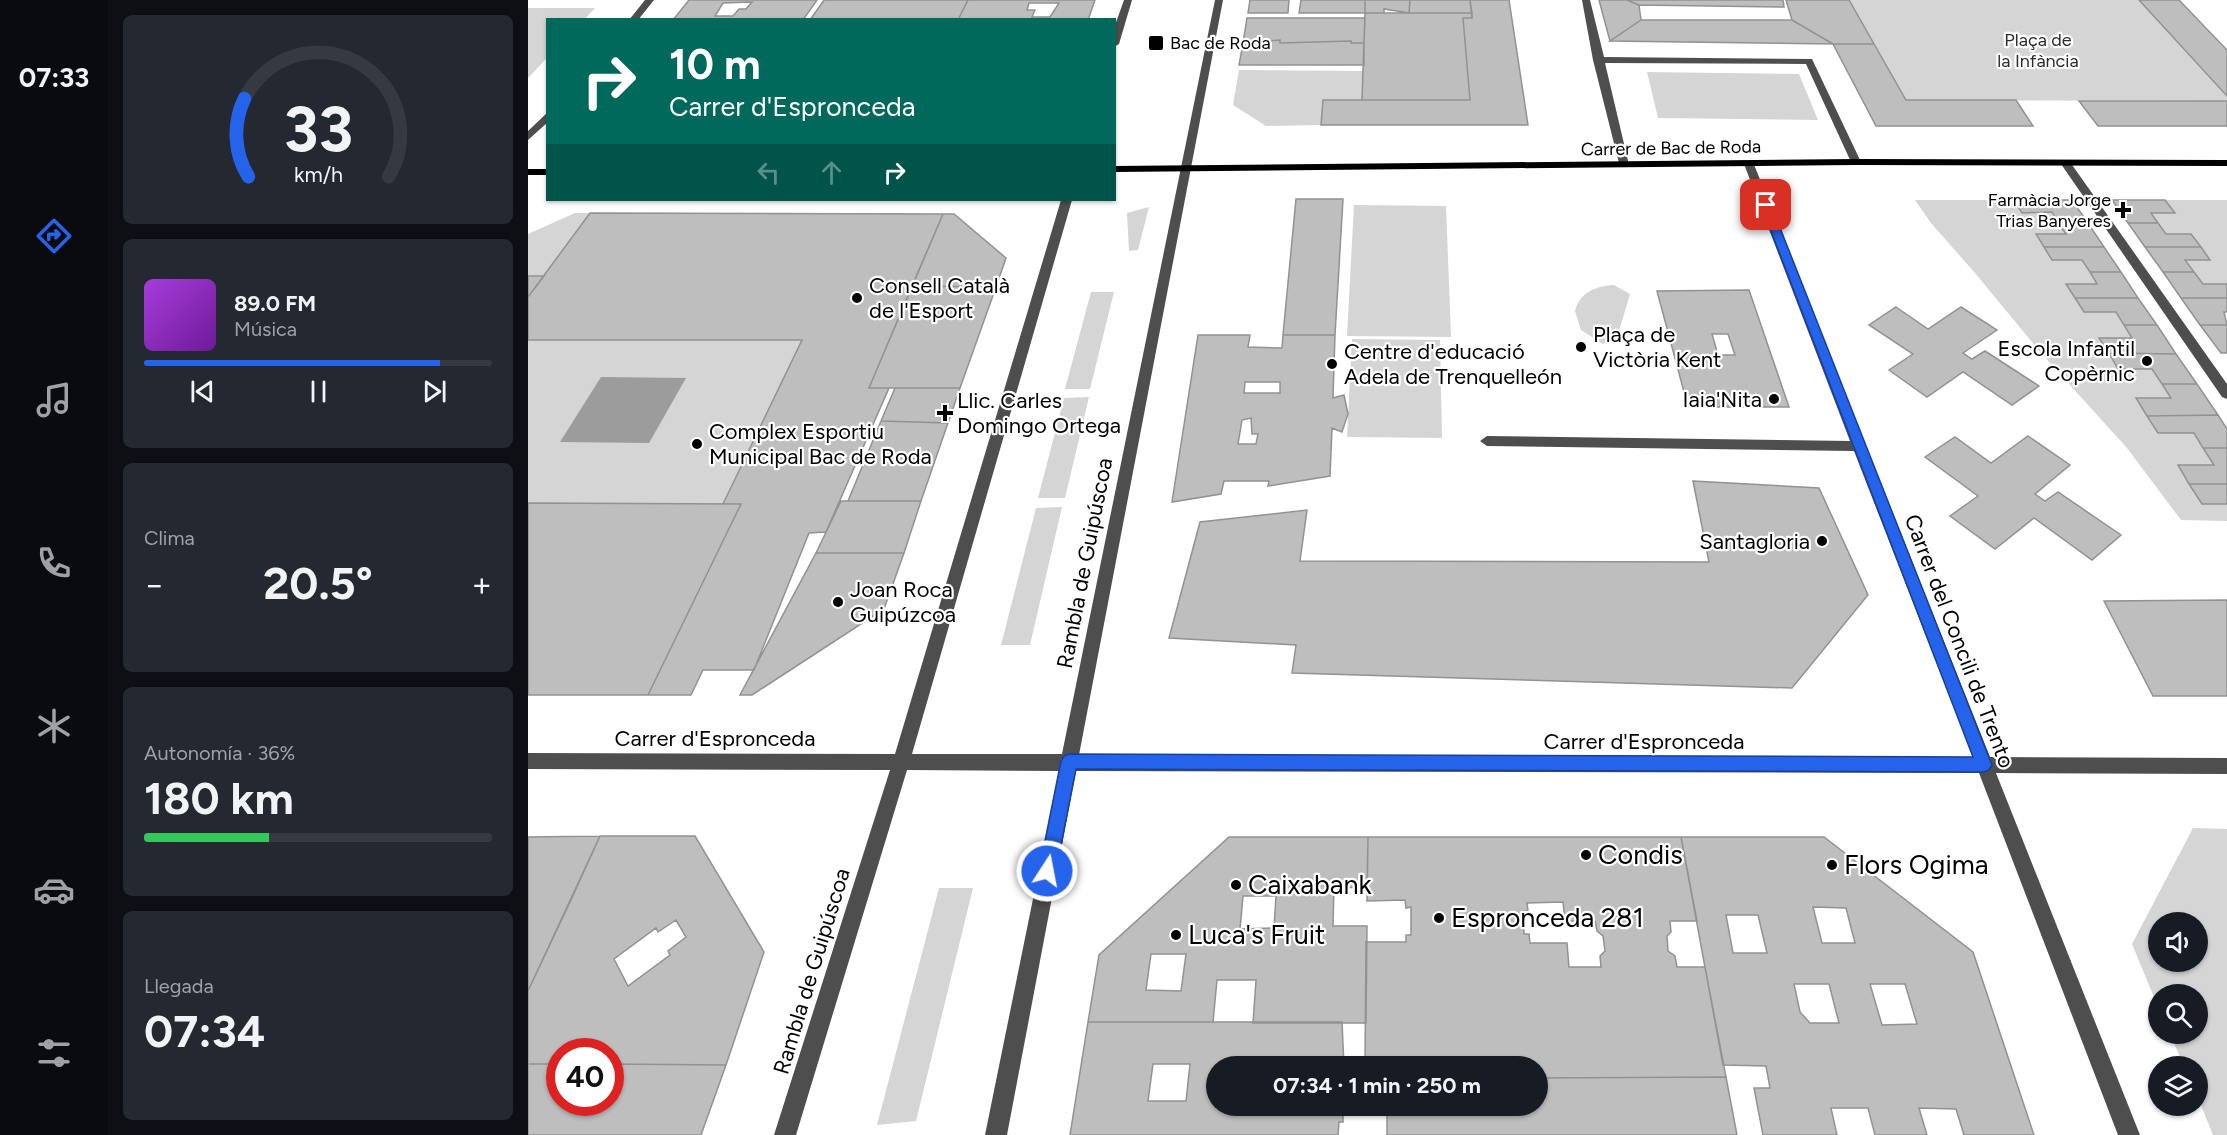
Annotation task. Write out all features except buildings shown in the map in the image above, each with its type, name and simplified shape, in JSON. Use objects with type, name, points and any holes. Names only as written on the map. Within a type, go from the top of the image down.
[{"type":"main road","name":"Carrer de Bac de Roda","points":[[1116,170],[1856,162],[2227,163]]},
{"type":"main road","points":[[528,172],[546,172]]},
{"type":"street","points":[[635,18],[650,0]]},
{"type":"street","points":[[1116,38],[1128,0]]},
{"type":"street","name":"Rambla de Guipúscoa","points":[[996,1135],[1065,761],[1219,0]]},
{"type":"street","points":[[1586,0],[1624,165]]},
{"type":"street","points":[[1598,60],[1809,61],[1856,162]]},
{"type":"street","points":[[528,137],[546,117]]},
{"type":"street","name":"Carrer del Concili de Trento","points":[[1749,164],[2129,1135]]},
{"type":"street","points":[[2066,164],[2227,394]]},
{"type":"street","name":"Rambla de Guipúscoa","points":[[785,1135],[901,761],[1067,201]]},
{"type":"street","points":[[1487,441],[1860,446]]},
{"type":"street","name":"Carrer d'Espronceda","points":[[528,761],[2227,766]]},
{"type":"green space","name":"Plaça de la Infància","points":[[1849,0],[2139,0],[2227,96],[2227,101],[1906,100]]},
{"type":"green space","points":[[528,8],[595,8],[586,18],[546,18],[546,59],[528,78]]},
{"type":"green space","points":[[1239,70],[1363,71],[1362,100],[1323,100],[1321,125],[1266,126],[1233,105]]},
{"type":"green space","points":[[1647,72],[1799,74],[1818,120],[1658,118]]},
{"type":"green space","points":[[1915,200],[2014,200],[2022,213],[2052,212],[2066,234],[2036,235],[2052,260],[2082,260],[2097,284],[2067,285],[2084,312],[2116,312],[2132,338],[2100,339],[2118,369],[2152,369],[2171,398],[2137,399],[2158,433],[2194,433],[2214,465],[2178,466],[2202,504],[2227,504],[2227,521],[2181,520],[2127,448],[2041,353],[1931,223]]},
{"type":"green space","points":[[2165,200],[2227,200],[2227,284],[2203,284],[2185,260],[2210,259],[2191,235],[2166,234],[2151,213],[2174,212]]},
{"type":"green space","points":[[1354,205],[1446,206],[1451,337],[1347,336]]},
{"type":"green space","points":[[1149,207],[1138,250],[1129,251],[1127,213]]},
{"type":"green space","name":"Complex Esportiu Municipal Bac de Roda","points":[[575,213],[943,214],[996,287],[960,388],[889,388],[826,532],[809,533],[754,670],[703,670],[691,695],[528,695],[528,234]]},
{"type":"green space","points":[[1614,285],[1630,294],[1617,338],[1603,344],[1581,330],[1575,311],[1577,304],[1590,291]]},
{"type":"green space","points":[[1091,292],[1114,292],[1090,389],[1065,389]]},
{"type":"green space","points":[[1352,339],[1440,340],[1442,438],[1347,437]]},
{"type":"green space","points":[[1089,397],[1065,498],[1038,498],[1064,398]]},
{"type":"green space","points":[[1062,507],[1030,645],[1001,645],[1036,508]]},
{"type":"green space","points":[[2193,828],[2227,829],[2227,1135],[2213,1135],[2205,1116],[2208,1116],[2208,1056],[2180,1056],[2174,1044],[2208,1044],[2208,984],[2149,984],[2132,944],[2148,914],[2148,972],[2208,972],[2208,912],[2149,912]]},
{"type":"green space","points":[[939,888],[973,888],[916,1121],[877,1125]]},
{"type":"shaded area","points":[[601,377],[686,378],[649,443],[560,442]]},
{"type":"place","name":"Bac de Roda","points":[[1156,43]]},
{"type":"place","name":"Farmàcia Jorge Trias Banyeres","points":[[2123,210]]},
{"type":"place","name":"Consell Català de l'Esport","points":[[857,298]]},
{"type":"place","name":"Plaça de Victòria Kent","points":[[1581,347]]},
{"type":"place","name":"Escola Infantil Copèrnic","points":[[2147,361]]},
{"type":"place","name":"Centre d'educació Adela de Trenquelleón","points":[[1332,364]]},
{"type":"place","name":"Iaia'Nita","points":[[1774,399]]},
{"type":"place","name":"Llic. Carles Domingo Ortega","points":[[945,413]]},
{"type":"place","name":"Complex Esportiu Municipal Bac de Roda","points":[[697,444]]},
{"type":"place","name":"Santagloria","points":[[1822,541]]},
{"type":"place","name":"Joan Roca Guipúzcoa","points":[[838,602]]},
{"type":"place","name":"Condis","points":[[1586,855]]},
{"type":"place","name":"Flors Ogima","points":[[1832,865]]},
{"type":"place","name":"Caixabank","points":[[1236,885]]},
{"type":"place","name":"Espronceda 281","points":[[1439,918]]},
{"type":"place","name":"Luca's Fruit","points":[[1176,935]]},
{"type":"route","points":[[1047,871],[1069,761],[1984,765],[1766,205]]}]
